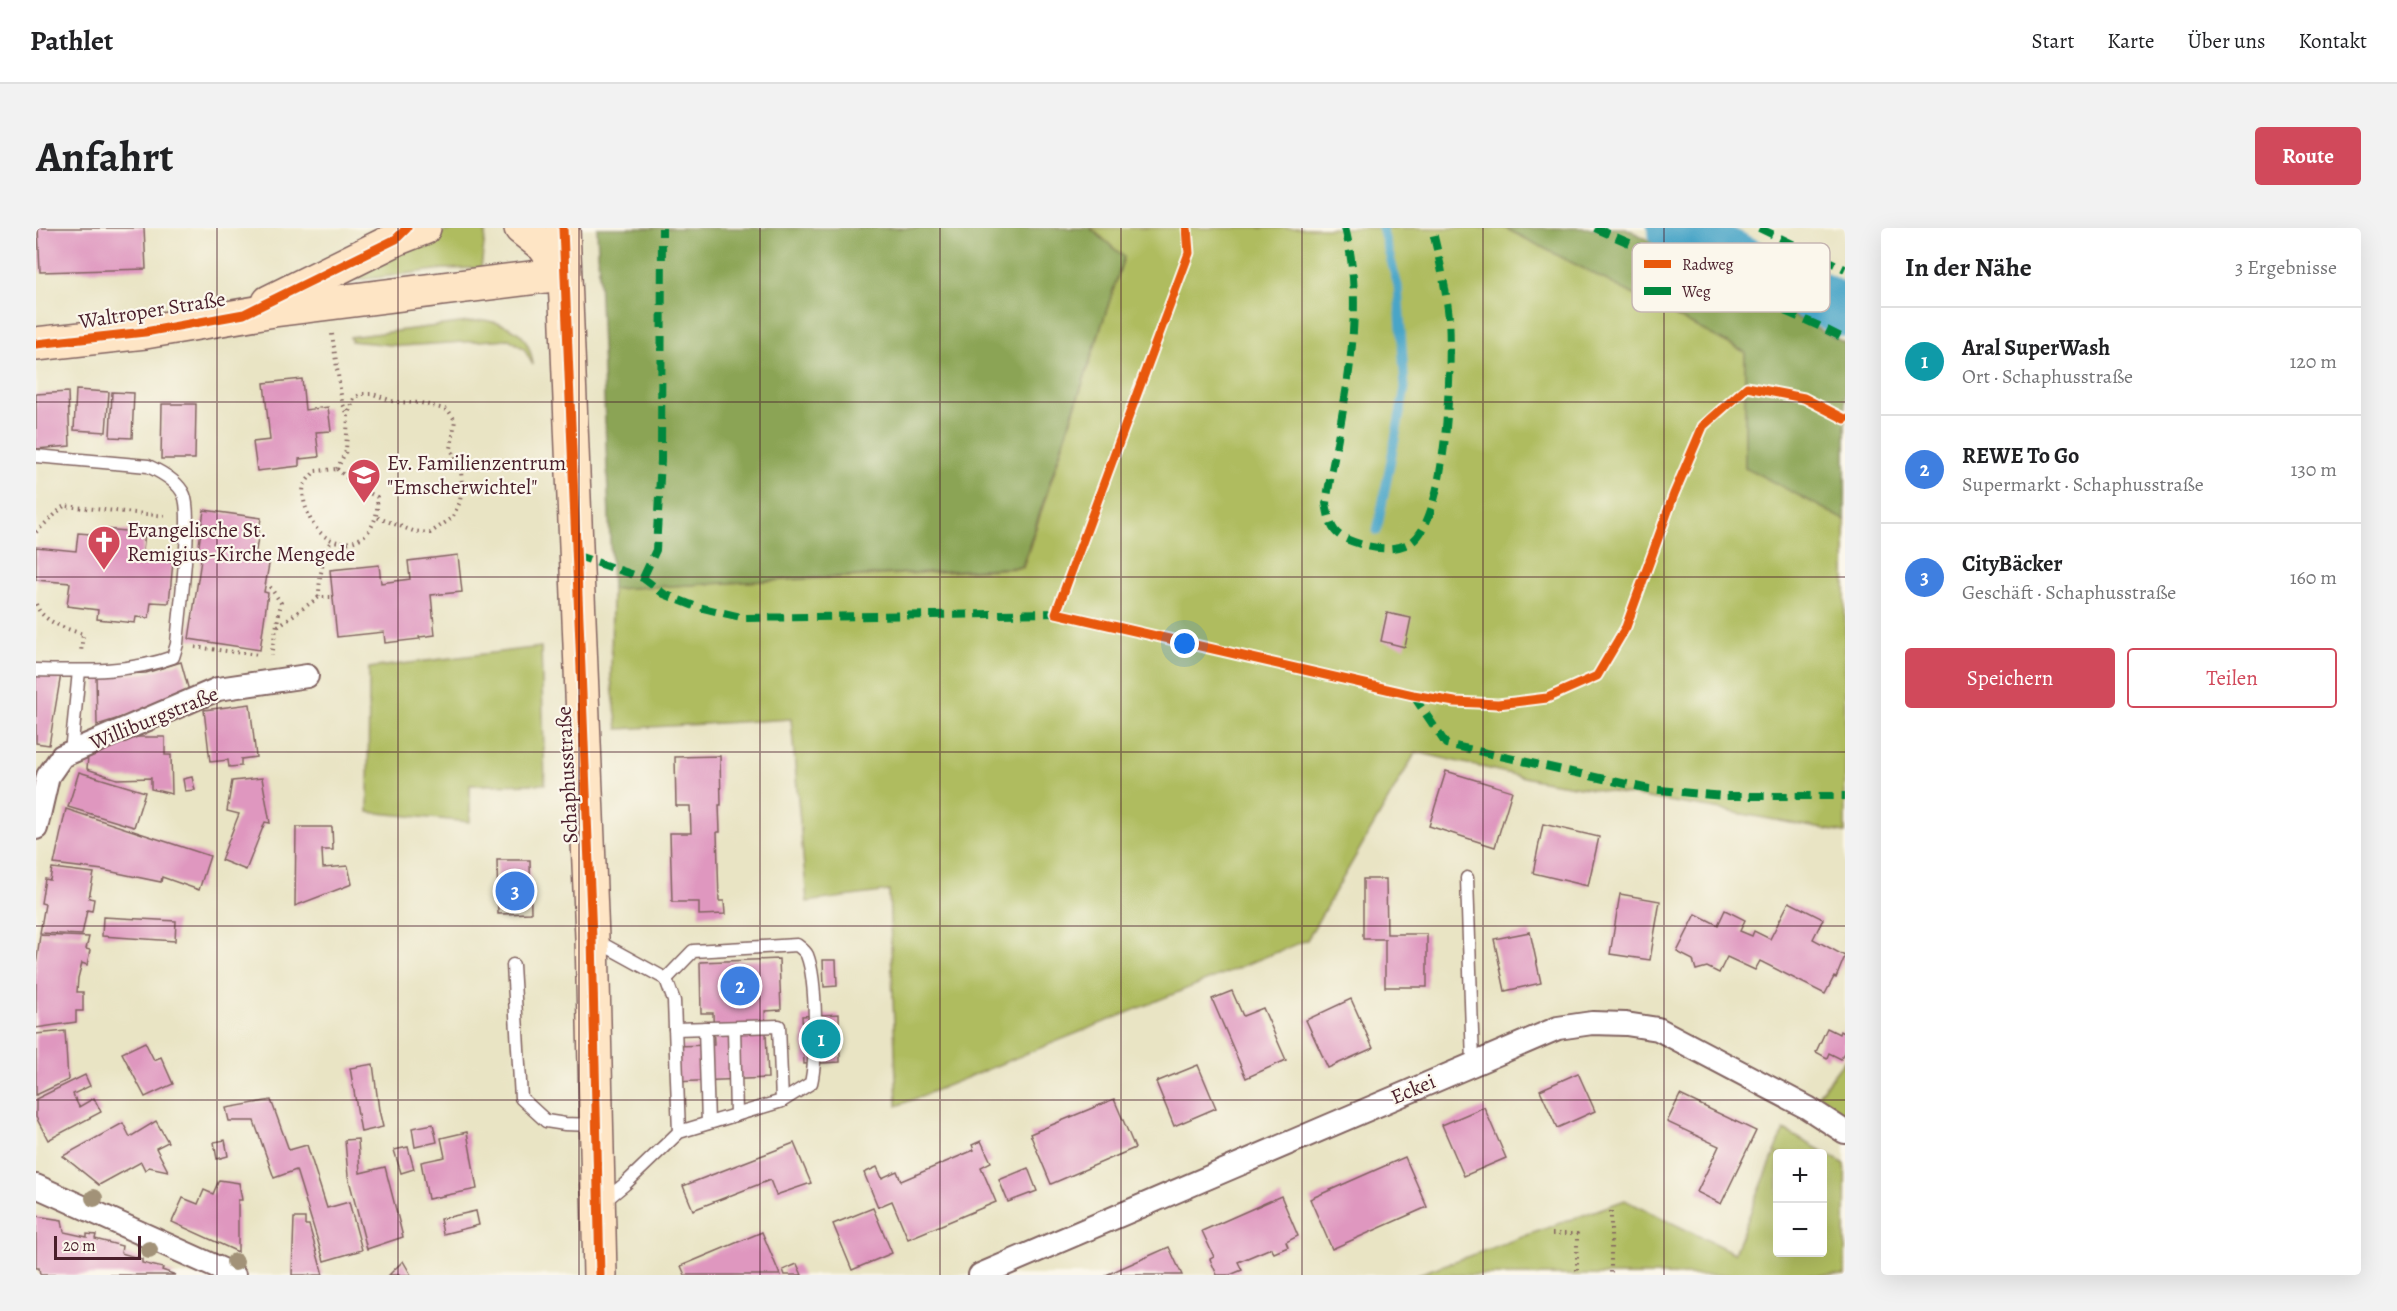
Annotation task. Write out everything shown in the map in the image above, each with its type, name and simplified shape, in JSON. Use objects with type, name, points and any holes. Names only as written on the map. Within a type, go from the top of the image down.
[{"type":"main road","points":[[521,228],[544,246],[563,274]]},
{"type":"main road","points":[[563,228],[563,274]]},
{"type":"main road","points":[[244,314],[409,232]]},
{"type":"main road","name":"Waltroper Straße","points":[[36,344],[145,332],[244,314],[563,274]]},
{"type":"main road","name":"Schaphusstraße","points":[[563,274],[592,938],[600,1275]]},
{"type":"street","name":"Williburgstraße","points":[[36,828],[42,773],[62,756],[218,689],[307,676]]},
{"type":"street","name":"Eckei","points":[[980,1275],[1558,1028],[1592,1023],[1626,1024],[1659,1029],[1808,1108],[1845,1132]]},
{"type":"street","points":[[36,1186],[234,1275]]},
{"type":"lane","points":[[36,456],[148,466],[160,472],[180,488],[185,495],[187,519],[177,644],[173,657],[148,666],[79,671],[36,670]]},
{"type":"lane","points":[[71,752],[79,671]]},
{"type":"lane","points":[[1467,878],[1473,1063]]},
{"type":"lane","points":[[592,938],[666,979],[674,1001],[679,1132]]},
{"type":"lane","points":[[599,1206],[679,1132],[782,1101],[811,1083],[815,1063],[813,982],[807,953],[797,945],[693,951],[666,979]]},
{"type":"lane","points":[[513,966],[521,1098],[546,1121],[597,1125]]},
{"type":"lane","points":[[675,1029],[779,1026],[782,1101]]},
{"type":"lane","points":[[734,1028],[736,1115]]},
{"type":"lane","points":[[705,1029],[708,1123]]},
{"type":"path","points":[[332,333],[342,402],[348,416]]},
{"type":"path","points":[[337,469],[346,451],[348,416],[354,398],[362,394],[373,394],[395,402],[421,403],[448,410],[455,420],[451,449],[461,471],[462,483],[460,502],[452,518],[430,533],[413,531],[376,517]]},
{"type":"path","points":[[337,469],[358,487],[377,497],[376,517],[374,524],[365,535],[353,541],[331,540],[315,529],[308,517],[304,503],[304,485],[315,471],[337,469]]},
{"type":"path","points":[[36,532],[64,506],[187,519]]},
{"type":"path","points":[[319,597],[319,579],[331,540]]},
{"type":"path","points":[[177,644],[271,657],[281,603],[270,587]]},
{"type":"path","points":[[277,626],[319,597],[331,597]]},
{"type":"path","points":[[36,604],[38,610],[58,626],[83,634],[79,671]]},
{"type":"path","points":[[1611,1211],[1611,1275]]},
{"type":"path","points":[[1552,1234],[1577,1234],[1577,1275]]},
{"type":"green space","points":[[460,228],[486,229],[481,268],[443,269],[355,279],[354,276],[430,235]]},
{"type":"green space","points":[[597,228],[1090,228],[1124,257],[1022,567],[612,589]]},
{"type":"green space","points":[[1091,228],[1505,228],[1632,294],[1632,312],[1668,312],[1745,352],[1745,467],[1845,520],[1845,833],[1537,780],[1416,752],[1307,940],[897,1106],[889,891],[807,902],[791,719],[618,729],[611,678],[612,589],[1023,568],[1124,257]]},
{"type":"green space","points":[[1505,228],[1626,228],[1655,243],[1632,243],[1632,294]]},
{"type":"green space","points":[[1668,312],[1786,312],[1845,343],[1845,520],[1745,467],[1745,352]]},
{"type":"green space","points":[[484,320],[518,332],[528,345],[533,365],[524,349],[509,339],[402,346],[351,341],[350,337]]},
{"type":"green space","points":[[541,647],[545,784],[470,785],[470,822],[368,812],[369,668]]},
{"type":"green space","points":[[1845,1060],[1845,1128],[1808,1108]]},
{"type":"green space","points":[[1784,1130],[1818,1149],[1776,1149]]},
{"type":"green space","points":[[1827,1154],[1845,1164],[1845,1275],[1416,1275],[1625,1200],[1734,1253],[1773,1157],[1773,1257],[1827,1257]]},
{"type":"building","points":[[38,228],[144,228],[146,269],[40,272]]},
{"type":"building","points":[[302,379],[305,410],[328,407],[331,431],[316,432],[319,457],[299,459],[299,466],[257,471],[253,442],[270,440],[264,383]]},
{"type":"building","points":[[76,390],[109,392],[106,432],[74,430]]},
{"type":"building","points":[[68,392],[70,446],[36,449],[36,394]]},
{"type":"building","points":[[112,392],[134,393],[132,438],[110,437]]},
{"type":"building","points":[[162,404],[196,404],[195,459],[161,459]]},
{"type":"building","points":[[204,510],[261,518],[255,557],[270,559],[264,592],[268,593],[260,650],[189,639],[202,553],[198,552]]},
{"type":"building","name":"Evangelische St. Remigius-Kirche Mengede","points":[[105,529],[145,533],[142,559],[173,562],[169,603],[151,602],[149,618],[136,617],[135,623],[97,619],[98,610],[67,606],[70,583],[36,580],[36,547],[76,551],[78,533],[104,535]]},
{"type":"building","points":[[458,555],[462,592],[431,595],[435,635],[385,643],[384,632],[337,637],[330,570],[379,565],[381,583],[410,579],[408,561]]},
{"type":"building","points":[[1387,613],[1411,618],[1405,647],[1381,641]]},
{"type":"building","points":[[181,662],[189,691],[145,710],[97,725],[96,675],[146,673]]},
{"type":"building","points":[[36,674],[61,674],[49,745],[36,743]]},
{"type":"building","points":[[250,704],[256,757],[241,759],[241,766],[229,767],[228,760],[210,762],[204,710]]},
{"type":"building","points":[[125,737],[165,737],[165,755],[171,755],[172,794],[151,789],[151,778],[117,779],[87,769],[88,756]]},
{"type":"building","points":[[720,756],[720,832],[717,832],[719,901],[724,901],[725,914],[699,915],[699,902],[672,902],[670,833],[691,833],[690,806],[676,806],[675,757]]},
{"type":"building","points":[[1446,771],[1512,791],[1495,847],[1429,826]]},
{"type":"building","points":[[79,772],[145,792],[134,827],[68,807]]},
{"type":"building","points":[[192,777],[195,790],[185,791],[183,779]]},
{"type":"building","points":[[262,778],[270,823],[265,822],[246,870],[221,860],[239,814],[227,811],[232,781]]},
{"type":"building","points":[[66,809],[210,856],[199,890],[162,877],[161,882],[103,870],[54,864]]},
{"type":"building","points":[[1543,824],[1599,837],[1588,886],[1533,873]]},
{"type":"building","points":[[296,827],[332,827],[333,850],[322,850],[323,868],[348,866],[352,884],[295,906]]},
{"type":"building","points":[[497,860],[530,860],[531,913],[498,914]]},
{"type":"building","points":[[52,868],[94,873],[89,898],[94,899],[92,911],[87,910],[82,935],[40,933],[45,904],[41,903],[45,879],[50,880]]},
{"type":"building","points":[[1363,879],[1386,879],[1387,934],[1427,934],[1427,987],[1385,987],[1385,939],[1363,939]]},
{"type":"building","points":[[1620,894],[1660,901],[1650,960],[1610,954]]},
{"type":"building","points":[[1789,902],[1823,919],[1813,939],[1845,956],[1836,978],[1834,977],[1825,994],[1760,961],[1755,970],[1727,957],[1719,973],[1707,967],[1696,970],[1693,960],[1677,952],[1696,914],[1718,925],[1725,910],[1745,920],[1740,931],[1752,936],[1754,931],[1770,939]]},
{"type":"building","points":[[103,917],[176,921],[175,941],[102,936]]},
{"type":"building","points":[[1530,932],[1541,983],[1505,991],[1494,939]]},
{"type":"building","points":[[40,935],[89,937],[86,949],[90,950],[87,965],[82,963],[78,978],[77,992],[83,992],[83,1011],[76,1011],[76,1022],[36,1028],[36,966]]},
{"type":"building","points":[[779,959],[781,1010],[765,1011],[768,1078],[673,1082],[672,1046],[714,1045],[713,1013],[701,1013],[700,962]]},
{"type":"building","points":[[823,960],[836,960],[837,986],[824,987]]},
{"type":"building","points":[[1232,991],[1243,1016],[1263,1008],[1286,1060],[1246,1078],[1212,999]]},
{"type":"building","points":[[1351,999],[1373,1048],[1328,1068],[1306,1020]]},
{"type":"building","points":[[839,1014],[840,1062],[804,1064],[802,1016]]},
{"type":"building","points":[[1827,1028],[1839,1034],[1840,1031],[1845,1034],[1845,1050],[1841,1059],[1829,1053],[1827,1058],[1816,1052]]},
{"type":"building","points":[[65,1031],[68,1080],[36,1095],[36,1034]]},
{"type":"building","points":[[145,1042],[154,1060],[161,1057],[173,1084],[145,1097],[122,1053]]},
{"type":"building","points":[[373,1064],[383,1127],[361,1132],[350,1068]]},
{"type":"building","points":[[1198,1065],[1216,1108],[1174,1126],[1156,1082]]},
{"type":"building","points":[[1578,1073],[1595,1111],[1557,1128],[1540,1090]]},
{"type":"building","points":[[85,1075],[90,1086],[73,1094],[79,1107],[94,1098],[101,1112],[48,1140],[36,1117],[36,1099]]},
{"type":"building","points":[[1680,1095],[1756,1131],[1721,1204],[1697,1192],[1719,1146],[1667,1122]]},
{"type":"building","points":[[1114,1099],[1135,1148],[1051,1184],[1030,1134]]},
{"type":"building","points":[[271,1100],[289,1150],[307,1145],[327,1208],[349,1202],[362,1250],[324,1261],[296,1170],[274,1178],[254,1121],[229,1121],[226,1108]]},
{"type":"building","points":[[1484,1107],[1506,1158],[1464,1176],[1442,1125]]},
{"type":"building","points":[[156,1121],[168,1142],[156,1148],[168,1171],[149,1167],[145,1170],[141,1162],[99,1185],[63,1156],[123,1123],[130,1137]]},
{"type":"building","points":[[433,1124],[437,1142],[415,1147],[412,1128]]},
{"type":"building","points":[[467,1132],[477,1189],[428,1199],[421,1162],[445,1157],[441,1138]]},
{"type":"building","points":[[358,1139],[360,1173],[385,1167],[403,1237],[367,1249],[348,1176],[345,1140]]},
{"type":"building","points":[[225,1140],[228,1156],[217,1159],[214,1142]]},
{"type":"building","points":[[981,1141],[991,1162],[981,1167],[996,1202],[908,1239],[892,1201],[878,1207],[864,1173],[877,1167],[882,1178],[897,1171],[901,1181],[974,1150],[972,1145]]},
{"type":"building","points":[[794,1143],[811,1183],[776,1195],[770,1180],[693,1210],[683,1186]]},
{"type":"building","points":[[408,1147],[414,1169],[401,1173],[394,1150]]},
{"type":"building","points":[[1405,1157],[1427,1207],[1332,1249],[1310,1199]]},
{"type":"building","points":[[1028,1168],[1037,1191],[1008,1202],[999,1180]]},
{"type":"building","points":[[219,1180],[239,1183],[242,1200],[238,1200],[238,1252],[172,1222],[183,1198],[198,1204],[204,1190],[213,1194]]},
{"type":"building","points":[[1281,1196],[1298,1236],[1286,1242],[1288,1247],[1274,1253],[1271,1248],[1238,1262],[1242,1270],[1230,1275],[1217,1275],[1210,1259],[1214,1257],[1202,1231]]},
{"type":"building","points":[[873,1208],[892,1253],[852,1270],[833,1224]]},
{"type":"building","points":[[476,1211],[479,1225],[443,1234],[440,1219]]},
{"type":"building","points":[[36,1216],[62,1220],[64,1232],[87,1237],[87,1234],[96,1235],[95,1239],[122,1246],[121,1253],[142,1259],[142,1263],[163,1268],[162,1270],[176,1275],[40,1275],[39,1268],[36,1268]]},
{"type":"building","points":[[294,1218],[305,1218],[305,1225],[309,1225],[323,1275],[292,1275]]},
{"type":"building","points":[[762,1232],[780,1275],[685,1275],[681,1266]]},
{"type":"building","points":[[1169,1247],[1182,1275],[1106,1275]]},
{"type":"building","points":[[403,1261],[411,1275],[389,1275]]},
{"type":"building","points":[[797,1264],[802,1275],[785,1275],[783,1270]]},
{"type":"waterway","points":[[1377,531],[1405,388],[1398,286],[1382,228]]},
{"type":"waterway","points":[[1673,228],[1704,243]]},
{"type":"waterway","points":[[1830,304],[1845,311]]},
{"type":"marked path","points":[[643,578],[656,550],[661,460],[662,228]]},
{"type":"marked path","points":[[1345,228],[1354,296],[1353,331],[1345,400],[1326,503],[1332,526],[1339,535],[1360,544],[1385,548],[1404,546],[1423,529],[1433,505],[1440,474],[1448,402],[1450,339],[1446,295],[1432,228]]},
{"type":"marked path","points":[[1595,228],[1632,244]]},
{"type":"marked path","points":[[1759,228],[1790,243]]},
{"type":"marked path","points":[[1830,262],[1845,269]]},
{"type":"marked path","points":[[1787,312],[1845,339]]},
{"type":"marked path","points":[[575,555],[643,578],[664,594],[694,606],[745,618],[1060,613]]},
{"type":"marked path","points":[[1413,695],[1446,744],[1649,789],[1723,796],[1845,796]]},
{"type":"cycle path","points":[[36,344],[145,332],[244,314],[396,239],[407,228]]},
{"type":"cycle path","points":[[563,228],[592,938],[600,1275]]},
{"type":"cycle path","points":[[1187,228],[1189,253],[1056,613],[1413,695],[1455,702],[1498,704],[1547,698],[1597,676],[1626,627],[1674,494],[1703,426],[1747,387],[1804,398],[1845,419]]},
{"type":"place","name":"Ev. Familienzentrum \"Emscherwichtel\"","points":[[364,504]]},
{"type":"place","name":"Evangelische St. Remigius-Kirche Mengede","points":[[104,571]]},
{"type":"place","name":"CityBäcker","points":[[515,891]]},
{"type":"place","name":"REWE To Go","points":[[740,986]]},
{"type":"place","name":"Aral SuperWash","points":[[821,1039]]}]
